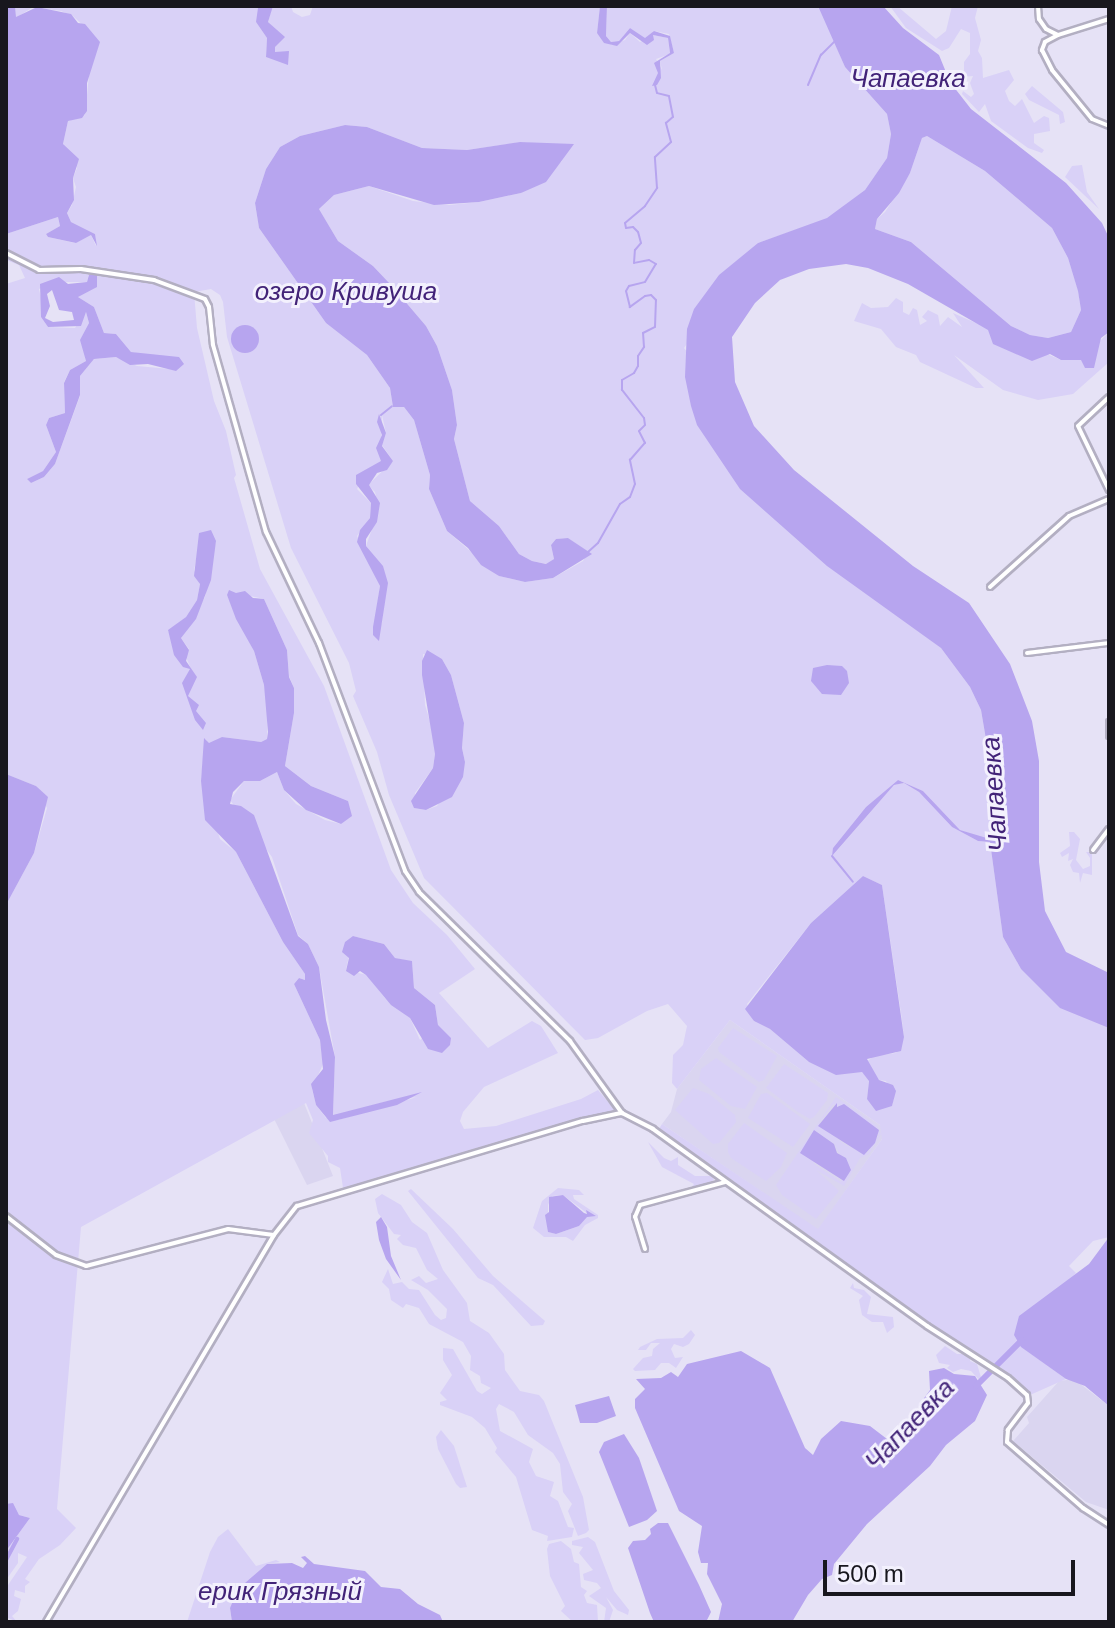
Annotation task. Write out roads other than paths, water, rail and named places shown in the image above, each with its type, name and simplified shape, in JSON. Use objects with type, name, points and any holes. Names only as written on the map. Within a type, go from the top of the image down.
[{"type":"street","points":[[1038,6],[1039,19],[1046,29],[1058,35]]},
{"type":"street","points":[[1109,19],[1058,35],[1045,42],[1042,50],[1052,70],[1092,119],[1109,126]]},
{"type":"street","points":[[6,253],[39,270],[81,269],[154,280],[205,299],[209,307],[213,345],[266,532],[319,643],[405,871],[419,892],[570,1041],[622,1113]]},
{"type":"street","points":[[1109,397],[1080,422],[1079,429],[1094,454],[1109,490]]},
{"type":"street","points":[[990,587],[1069,516],[1109,499]]},
{"type":"street","points":[[1027,653],[1109,643]]},
{"type":"street","points":[[1108,722],[1109,736]]},
{"type":"street","points":[[1093,850],[1109,829]]},
{"type":"street","points":[[46,1622],[289,1212],[313,1199],[583,1121],[622,1113],[638,1119],[927,1326],[1008,1378],[1027,1395],[1028,1403],[1008,1430],[1007,1442],[1083,1508],[1109,1525]]},
{"type":"street","points":[[645,1249],[635,1217],[640,1205],[725,1182]]},
{"type":"street","points":[[6,1216],[56,1255],[86,1266],[228,1229],[244,1229],[262,1236],[274,1235]]},
{"type":"water","points":[[6,6],[15,6],[16,17],[37,7],[71,14],[78,23],[85,24],[100,42],[87,83],[87,111],[82,118],[68,121],[63,144],[79,159],[73,178],[74,200],[67,213],[71,222],[95,234],[97,246],[91,235],[76,243],[48,237],[46,234],[60,226],[58,217],[6,234]]},
{"type":"water","points":[[273,6],[268,22],[285,37],[275,47],[275,52],[289,51],[288,65],[266,57],[267,38],[256,22],[258,8]]},
{"type":"water","points":[[600,6],[607,6],[606,36],[611,42],[619,41],[630,28],[645,38],[654,31],[670,36],[674,53],[660,61],[661,78],[657,85],[652,86],[658,73],[654,63],[670,53],[668,38],[653,35],[654,40],[647,45],[630,33],[617,46],[604,43],[597,33]]},
{"type":"water","name":"Чапаевка","points":[[818,6],[883,6],[903,28],[939,55],[950,82],[971,109],[1066,183],[1102,223],[1109,238],[1109,332],[1101,338],[1094,368],[1085,368],[1081,360],[1061,360],[1050,354],[1032,361],[993,344],[988,330],[908,284],[868,268],[846,264],[809,269],[780,280],[755,303],[732,337],[735,382],[754,426],[794,470],[913,566],[969,603],[1010,664],[1032,721],[1039,761],[1039,862],[1045,911],[1066,952],[1109,973],[1109,1028],[1060,1008],[1021,969],[1003,937],[990,842],[978,841],[952,827],[919,792],[904,783],[894,785],[832,856],[833,848],[866,807],[898,780],[923,791],[960,830],[990,839],[989,757],[981,710],[970,687],[941,648],[827,566],[740,489],[697,425],[691,406],[685,377],[687,329],[694,309],[719,275],[758,243],[827,218],[865,190],[887,158],[891,134],[887,114],[845,67]],"holes":[[[927,136],[985,171],[1052,228],[1068,258],[1078,291],[1081,310],[1071,332],[1048,338],[1030,335],[1011,326],[911,242],[875,229],[877,219],[899,193],[910,173],[922,138]]]},
{"type":"water","name":"озеро Кривуша","points":[[345,125],[367,127],[422,148],[467,150],[520,142],[574,144],[546,182],[521,193],[479,202],[434,205],[369,186],[334,195],[319,209],[338,241],[373,266],[392,286],[426,326],[437,346],[452,390],[457,425],[454,439],[470,501],[499,526],[519,554],[532,561],[546,564],[554,559],[551,545],[556,539],[568,538],[592,554],[553,578],[525,582],[499,576],[481,565],[468,548],[447,531],[429,489],[430,475],[414,420],[404,407],[393,407],[390,388],[367,355],[326,323],[259,228],[255,203],[266,169],[280,147],[300,136]]},
{"type":"water","points":[[97,274],[97,287],[78,297],[94,307],[104,333],[116,334],[131,352],[179,357],[184,364],[176,371],[148,364],[130,365],[116,357],[94,359],[80,376],[80,395],[55,464],[44,477],[31,483],[27,479],[43,471],[56,452],[46,425],[49,418],[65,413],[64,383],[70,370],[86,361],[80,340],[89,323],[86,312],[81,326],[48,327],[41,317],[40,284],[59,277],[68,284],[87,282],[89,275]],"holes":[[[52,290],[59,310],[72,312],[74,320],[53,322],[45,318],[50,306],[47,294]]]},
{"type":"water","points":[[245,325],[255,329],[259,339],[255,349],[245,353],[235,349],[231,339],[235,329]]},
{"type":"water","points":[[379,414],[386,433],[382,446],[393,461],[387,470],[377,473],[369,485],[380,503],[377,522],[366,539],[366,546],[383,566],[388,583],[379,641],[373,635],[373,627],[380,586],[357,542],[360,530],[370,518],[371,503],[356,484],[356,475],[381,461],[376,448],[382,435],[377,422]]},
{"type":"water","points":[[211,530],[216,541],[211,580],[196,619],[181,638],[189,650],[186,661],[197,677],[188,696],[199,705],[196,711],[206,723],[203,730],[195,720],[182,683],[190,669],[183,667],[174,655],[168,630],[186,617],[197,600],[200,584],[194,576],[199,533]]},
{"type":"water","points":[[229,590],[236,593],[245,591],[253,598],[264,599],[287,650],[289,677],[294,688],[294,713],[285,766],[311,786],[348,801],[352,816],[341,824],[306,810],[284,790],[277,772],[260,781],[244,781],[233,792],[230,804],[241,806],[254,815],[298,936],[308,944],[319,967],[335,1057],[333,1115],[422,1092],[397,1105],[330,1122],[316,1105],[311,1084],[323,1069],[320,1040],[294,984],[299,978],[305,980],[305,974],[283,942],[236,852],[205,820],[201,781],[204,738],[209,743],[222,737],[261,742],[267,739],[268,732],[264,685],[254,651],[227,595]]},
{"type":"water","points":[[427,650],[442,659],[451,675],[464,723],[462,748],[465,762],[463,777],[452,797],[426,810],[414,808],[411,801],[433,768],[435,754],[422,675],[422,661]]},
{"type":"water","points":[[842,666],[847,671],[849,683],[841,695],[822,694],[811,681],[813,668]]},
{"type":"water","points":[[6,774],[36,786],[48,797],[34,853],[6,905]]},
{"type":"water","points":[[863,876],[882,885],[904,1037],[901,1051],[867,1059],[879,1080],[893,1085],[896,1091],[892,1106],[876,1111],[867,1099],[869,1081],[862,1072],[836,1075],[809,1062],[770,1029],[754,1021],[745,1009],[811,923]]},
{"type":"water","points":[[353,936],[384,944],[395,958],[412,961],[414,988],[435,1005],[438,1025],[451,1038],[450,1045],[442,1053],[428,1049],[410,1018],[391,1005],[366,975],[360,971],[354,976],[346,971],[349,958],[342,952],[345,942]]},
{"type":"water","points":[[837,1103],[837,1107],[844,1104],[879,1130],[875,1143],[864,1155],[818,1126]]},
{"type":"water","points":[[814,1130],[834,1144],[837,1153],[846,1158],[851,1170],[844,1181],[800,1153]]},
{"type":"water","points":[[563,1195],[584,1213],[587,1214],[586,1210],[596,1216],[587,1217],[579,1226],[556,1234],[548,1232],[545,1215],[549,1212],[549,1197]]},
{"type":"water","points":[[381,1217],[387,1227],[391,1256],[401,1280],[386,1259],[379,1240],[376,1222]]},
{"type":"water","points":[[1109,1237],[1109,1406],[1085,1386],[1066,1379],[1021,1347],[1014,1335],[1019,1316],[1089,1264]]},
{"type":"water","name":"Чапаевка","points":[[741,1351],[770,1368],[805,1448],[813,1455],[821,1439],[841,1421],[870,1426],[887,1439],[907,1437],[916,1423],[927,1419],[919,1405],[930,1390],[929,1371],[944,1368],[954,1374],[975,1376],[987,1395],[975,1421],[946,1445],[930,1466],[867,1524],[834,1564],[832,1575],[822,1579],[808,1595],[792,1622],[718,1622],[722,1604],[707,1574],[708,1563],[701,1563],[698,1552],[702,1526],[679,1511],[635,1408],[635,1399],[645,1389],[636,1379],[661,1378],[671,1372],[678,1377],[687,1364]]},
{"type":"water","points":[[609,1396],[616,1416],[597,1423],[580,1423],[575,1405]]},
{"type":"water","points":[[624,1434],[639,1458],[657,1511],[647,1520],[629,1527],[599,1452],[604,1442]]},
{"type":"water","points":[[13,1503],[19,1515],[30,1518],[6,1551],[6,1504]]},
{"type":"water","points":[[658,1523],[668,1523],[699,1585],[711,1612],[706,1622],[654,1622],[628,1548],[633,1541],[645,1540],[651,1534],[650,1529]]},
{"type":"water","name":"ерик Грязный","points":[[305,1556],[314,1564],[365,1571],[381,1587],[400,1589],[418,1604],[440,1615],[443,1622],[232,1622],[230,1608],[238,1589],[267,1564],[292,1563],[303,1568],[307,1563],[301,1557]]},
{"type":"waterway","points":[[808,85],[821,55],[835,41]]},
{"type":"waterway","points":[[588,552],[598,543],[620,504],[630,497],[635,484],[630,460],[645,443],[639,431],[645,425],[644,418],[622,390],[622,380],[634,373],[638,366],[638,356],[644,347],[643,333],[655,327],[656,300],[651,295],[645,296],[630,307],[626,291],[629,286],[645,282],[656,264],[649,260],[634,263],[635,250],[641,243],[638,232],[633,227],[626,228],[625,223],[645,206],[657,188],[655,157],[671,142],[666,123],[673,117],[669,96],[657,93],[655,85]]},
{"type":"waterway","points":[[381,415],[392,406]]},
{"type":"waterway","points":[[832,856],[853,882]]},
{"type":"waterway","name":"Чапаевка","points":[[976,1386],[1022,1340]]},
{"type":"waterway","points":[[6,1560],[17,1539]]}]
